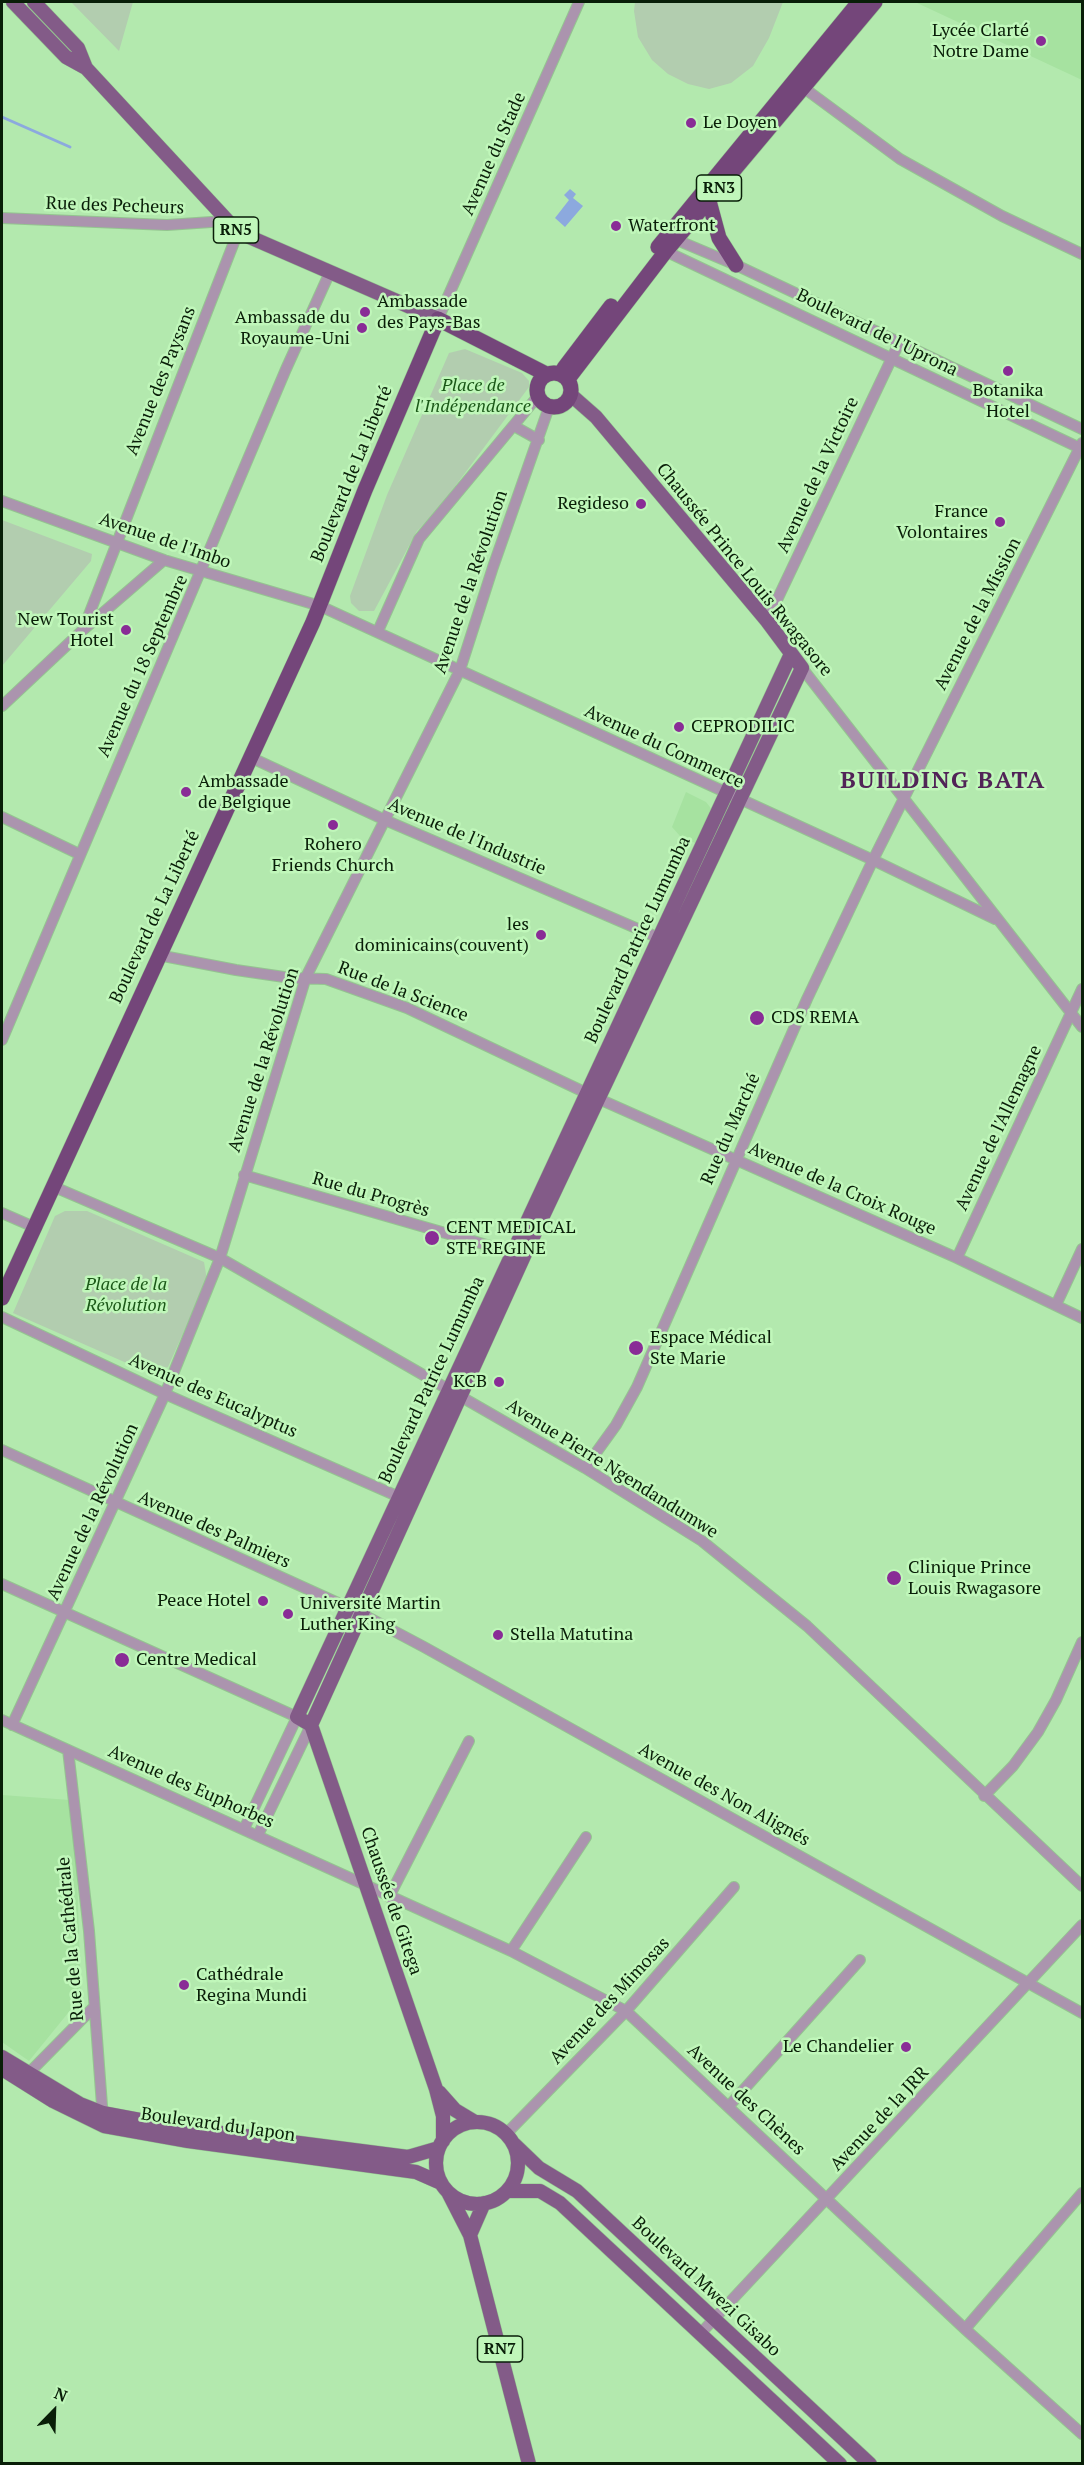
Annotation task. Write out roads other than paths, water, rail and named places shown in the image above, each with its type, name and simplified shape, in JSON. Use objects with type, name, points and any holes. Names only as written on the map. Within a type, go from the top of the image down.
[{"type":"highway","name":"RN3","points":[[544,401],[537,386],[558,375],[667,243],[859,2]]},
{"type":"highway","name":"RN3","points":[[667,243],[709,201],[875,2]]},
{"type":"highway","points":[[709,201],[719,238],[736,265]]},
{"type":"highway","name":"RN5","points":[[438,319],[558,375]]},
{"type":"highway","name":"Boulevard de La Liberté","points":[[2,1298],[320,606],[365,490],[438,319]]},
{"type":"highway","points":[[544,401],[562,405],[571,395],[558,375]]},
{"type":"main road","name":"RN5","points":[[14,2],[66,57],[86,68],[238,232],[438,319]]},
{"type":"main road","name":"RN5","points":[[34,2],[78,48],[86,68]]},
{"type":"main road","name":"Chaussée Prince Louis Rwagasore","points":[[571,395],[596,417],[767,621],[802,668]]},
{"type":"main road","name":"Boulevard Patrice Lumumba","points":[[311,1725],[354,1611],[404,1500],[448,1389],[594,1096],[731,797],[791,654]]},
{"type":"main road","name":"Boulevard Patrice Lumumba","points":[[731,797],[802,668]]},
{"type":"main road","name":"Boulevard Patrice Lumumba","points":[[404,1500],[461,1396],[517,1254]]},
{"type":"main road","name":"Boulevard Patrice Lumumba","points":[[297,1717],[354,1611]]},
{"type":"main road","points":[[297,1717],[311,1725]]},
{"type":"main road","name":"Chaussée de Gitega","points":[[311,1725],[436,2088],[442,2116],[441,2144]]},
{"type":"main road","name":"Boulevard du Japon","points":[[2,2057],[24,2078]]},
{"type":"main road","name":"Boulevard du Japon","points":[[2,2069],[80,2104],[103,2119],[183,2128],[416,2172],[445,2187]]},
{"type":"main road","name":"Chaussée de Gitega","points":[[436,2088],[455,2110],[475,2122]]},
{"type":"main road","points":[[507,2192],[513,2183],[519,2164],[510,2139],[486,2123],[475,2122],[457,2128],[441,2144],[436,2166],[445,2187],[465,2202],[484,2203],[507,2192],[527,2189],[550,2195],[840,2463]]},
{"type":"main road","name":"Boulevard Mwezi Gisabo","points":[[510,2139],[534,2164],[577,2191],[870,2463]]},
{"type":"main road","name":"Boulevard du Japon","points":[[288,2148],[408,2157],[441,2144]]},
{"type":"main road","name":"RN7","points":[[445,2187],[470,2235],[529,2463]]},
{"type":"main road","points":[[470,2235],[484,2203]]},
{"type":"street","name":"Avenue du Stade","points":[[438,319],[579,2]]},
{"type":"street","points":[[804,88],[900,159],[1002,216],[1083,254]]},
{"type":"street","name":"Rue des Pecheurs","points":[[2,218],[179,225],[226,220]]},
{"type":"street","name":"Avenue des Paysans","points":[[83,630],[238,232]]},
{"type":"street","name":"Boulevard de l'Uprona","points":[[667,243],[736,265],[1083,429]]},
{"type":"street","name":"Boulevard de l'Uprona","points":[[667,243],[712,272],[891,359],[1082,447]]},
{"type":"street","points":[[712,272],[718,258]]},
{"type":"street","name":"Avenue du 18 Septembre","points":[[2,1040],[79,854],[202,573],[286,369],[330,273]]},
{"type":"street","name":"Avenue de la Victoire","points":[[767,621],[899,343]]},
{"type":"street","points":[[378,632],[420,539],[514,426],[544,401]]},
{"type":"street","name":"Avenue de la Révolution","points":[[7,1723],[64,1613],[116,1503],[165,1394],[220,1258],[306,977],[460,670],[493,567],[539,440],[544,401]]},
{"type":"street","points":[[514,426],[539,440]]},
{"type":"street","name":"Avenue de la Mission","points":[[903,801],[1082,447]]},
{"type":"street","name":"Avenue de l'Imbo","points":[[2,501],[202,573],[320,606]]},
{"type":"street","points":[[2,706],[83,630],[164,560]]},
{"type":"street","name":"Avenue du Commerce","points":[[320,606],[731,797],[873,860],[995,919]]},
{"type":"street","name":"Chaussée Prince Louis Rwagasore","points":[[802,668],[995,919],[1083,1027]]},
{"type":"street","name":"Avenue de l'Industrie","points":[[252,758],[385,820],[665,941]]},
{"type":"street","name":"Rue du Marché","points":[[585,1468],[616,1425],[637,1387],[735,1160],[873,860],[903,801]]},
{"type":"street","points":[[2,817],[79,854]]},
{"type":"street","name":"Rue de la Science","points":[[158,955],[236,970],[326,979],[406,1008],[594,1096]]},
{"type":"street","name":"Avenue de l'Allemagne","points":[[957,1258],[1083,989]]},
{"type":"street","name":"Avenue de la Croix Rouge","points":[[594,1096],[957,1258],[1083,1318]]},
{"type":"street","name":"Rue du Progrès","points":[[244,1175],[517,1254]]},
{"type":"street","name":"Avenue Pierre Ngendandumwe","points":[[52,1186],[220,1258],[585,1468],[702,1541],[794,1614],[984,1796],[1083,1886]]},
{"type":"street","points":[[2,1213],[34,1227]]},
{"type":"street","points":[[1056,1305],[1083,1249]]},
{"type":"street","name":"Avenue des Eucalyptus","points":[[2,1317],[165,1394],[404,1500]]},
{"type":"street","name":"Avenue des Palmiers","points":[[2,1450],[354,1611]]},
{"type":"street","points":[[2,1584],[297,1717]]},
{"type":"street","name":"Avenue des Non Alignés","points":[[354,1611],[1083,2013]]},
{"type":"street","points":[[984,1796],[1013,1766],[1038,1732],[1082,1649]]},
{"type":"street","name":"Boulevard Patrice Lumumba","points":[[244,1828],[297,1717]]},
{"type":"street","name":"Avenue des Euphorbes","points":[[7,1723],[366,1885]]},
{"type":"street","name":"Boulevard Patrice Lumumba","points":[[258,1835],[311,1725]]},
{"type":"street","points":[[389,1897],[470,1741]]},
{"type":"street","name":"Rue de la Cathédrale","points":[[68,1750],[81,1852],[103,2119]]},
{"type":"street","points":[[511,1951],[586,1838]]},
{"type":"street","name":"Avenue des Chènes","points":[[366,1885],[511,1951],[626,2011],[965,2329],[1083,2434]]},
{"type":"street","name":"Avenue des Mimosas","points":[[510,2139],[734,1887]]},
{"type":"street","name":"Avenue de la JRR","points":[[700,2334],[829,2199],[1083,1925]]},
{"type":"street","points":[[729,2106],[860,1960]]},
{"type":"street","points":[[24,2078],[94,2007]]},
{"type":"street","points":[[965,2329],[1083,2193]]},
{"type":"water","points":[[570,189],[576,194],[573,198],[583,206],[565,227],[555,218],[569,200],[564,195]]},
{"type":"waterway","points":[[2,117],[70,147]]},
{"type":"place","name":"Lycée Clarté Notre Dame","points":[[1041,41]]},
{"type":"place","name":"Le Doyen","points":[[691,123]]},
{"type":"place","name":"Waterfront","points":[[616,226]]},
{"type":"place","name":"Ambassade des Pays-Bas","points":[[365,312]]},
{"type":"place","name":"Ambassade du Royaume-Uni","points":[[362,328]]},
{"type":"place","name":"Botanika Hotel","points":[[1008,371]]},
{"type":"place","name":"Regideso","points":[[641,504]]},
{"type":"place","name":"France Volontaires","points":[[1000,522]]},
{"type":"place","name":"New Tourist Hotel","points":[[126,630]]},
{"type":"place","name":"CEPRODILIC","points":[[679,727]]},
{"type":"place","name":"Ambassade de Belgique","points":[[186,792]]},
{"type":"place","name":"Rohero Friends Church","points":[[333,825]]},
{"type":"place","name":"les dominicains(couvent)","points":[[541,935]]},
{"type":"place","name":"CDS REMA","points":[[757,1018]]},
{"type":"place","name":"CENT MEDICAL STE REGINE","points":[[432,1238]]},
{"type":"place","name":"Espace Médical Ste Marie","points":[[636,1348]]},
{"type":"place","name":"KCB","points":[[499,1382]]},
{"type":"place","name":"Clinique Prince Louis Rwagasore","points":[[894,1578]]},
{"type":"place","name":"Peace Hotel","points":[[263,1601]]},
{"type":"place","name":"Université Martin Luther King","points":[[288,1614]]},
{"type":"place","name":"Stella Matutina","points":[[498,1635]]},
{"type":"place","name":"Centre Medical","points":[[122,1660]]},
{"type":"place","name":"Cathédrale Regina Mundi","points":[[184,1985]]},
{"type":"place","name":"Le Chandelier","points":[[906,2047]]},
{"type":"district","name":"BUILDING BATA","points":[[943,781]]},
{"type":"park label","name":"Place de l'Indépendance","points":[[473,396]]},
{"type":"park label","name":"Place de la Révolution","points":[[126,1295]]}]
